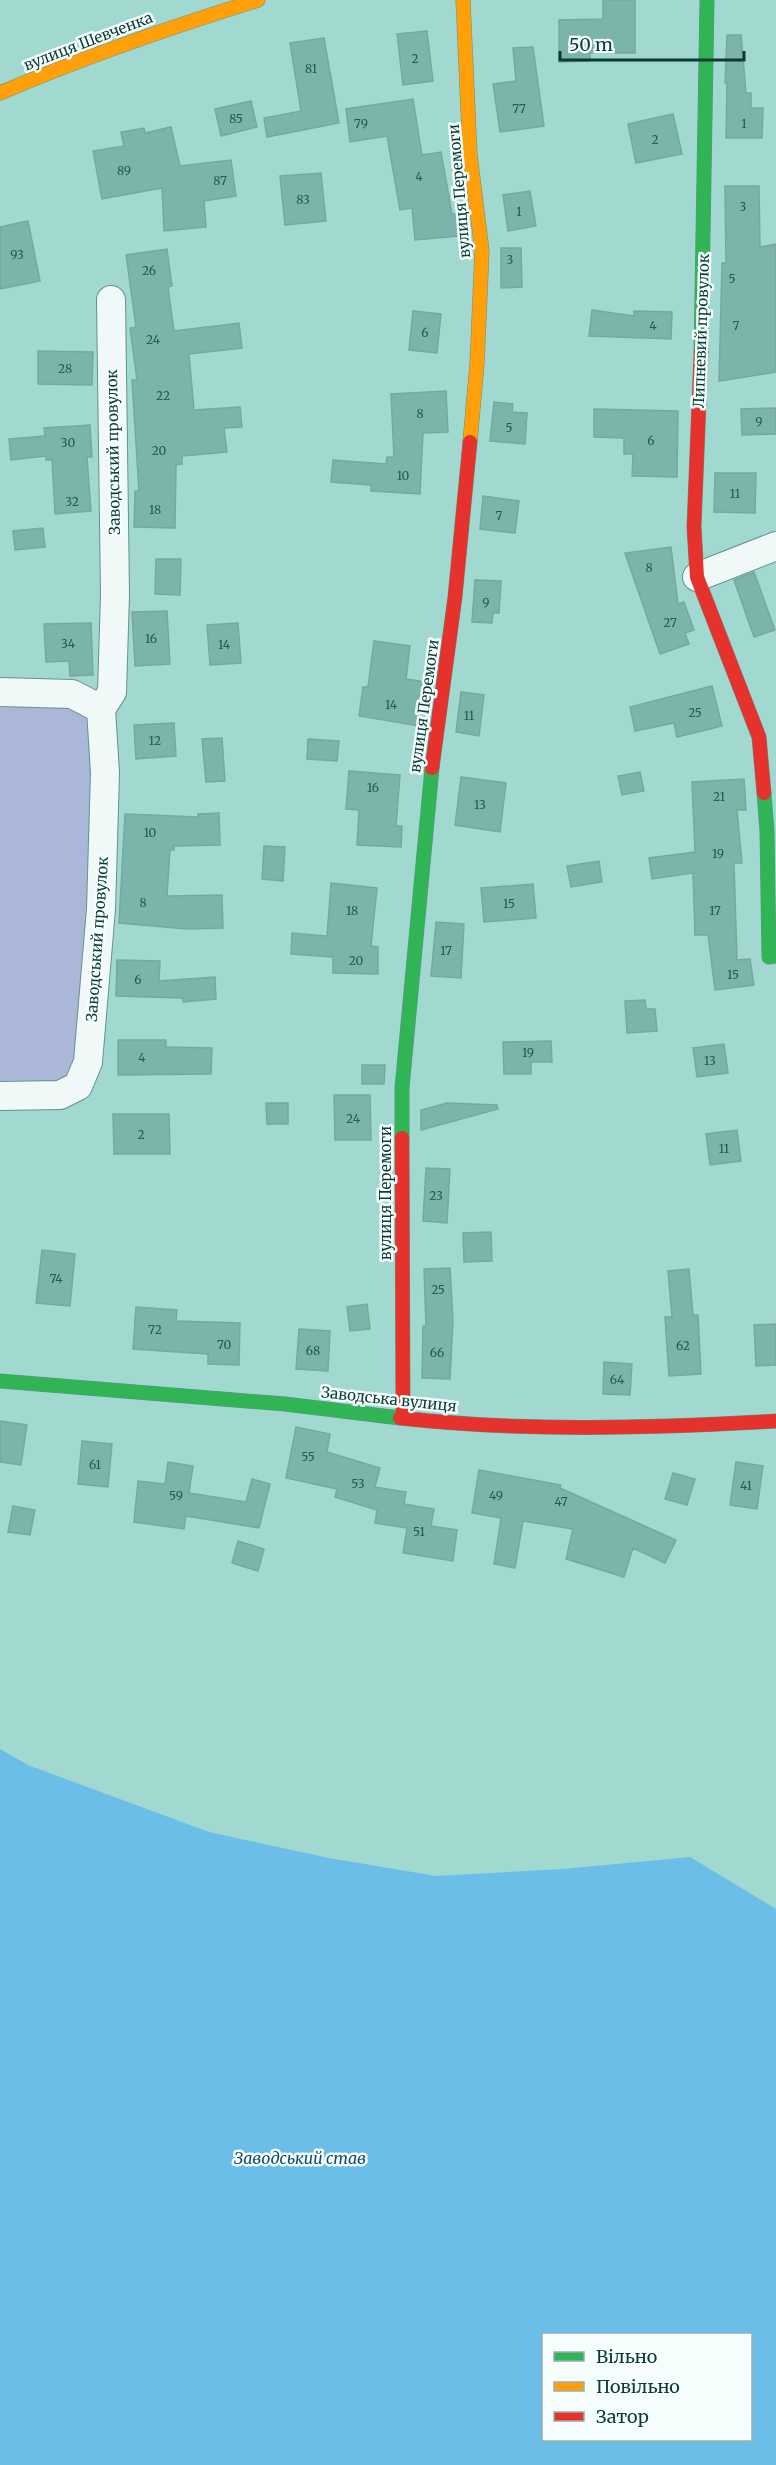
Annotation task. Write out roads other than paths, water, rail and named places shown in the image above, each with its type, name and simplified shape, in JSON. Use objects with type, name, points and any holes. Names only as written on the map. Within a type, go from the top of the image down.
[{"type":"street","name":"вулиця Шевченка","points":[[2,87],[184,23],[258,0]]},
{"type":"street","name":"вулиця Перемоги","points":[[403,1418],[402,1088],[432,768],[456,585],[477,364],[482,251],[470,155],[462,0]]},
{"type":"street","name":"Липневий провулок","points":[[707,0],[703,325],[694,527],[697,577],[759,737],[767,831],[768,957],[776,956]]},
{"type":"street","name":"Заводський провулок","points":[[0,1096],[60,1095],[78,1086],[88,1062],[101,909],[105,773],[101,709],[112,692],[115,594],[111,300]]},
{"type":"street","points":[[697,577],[776,546]]},
{"type":"street","points":[[0,692],[72,694],[101,709]]},
{"type":"street","name":"Заводська вулиця","points":[[0,1382],[285,1404],[499,1427],[618,1428],[776,1421]]},
{"type":"water","name":"Заводський став","points":[[0,1749],[28,1765],[209,1832],[329,1858],[436,1876],[563,1869],[690,1857],[776,1909],[776,2465],[0,2465]]}]
